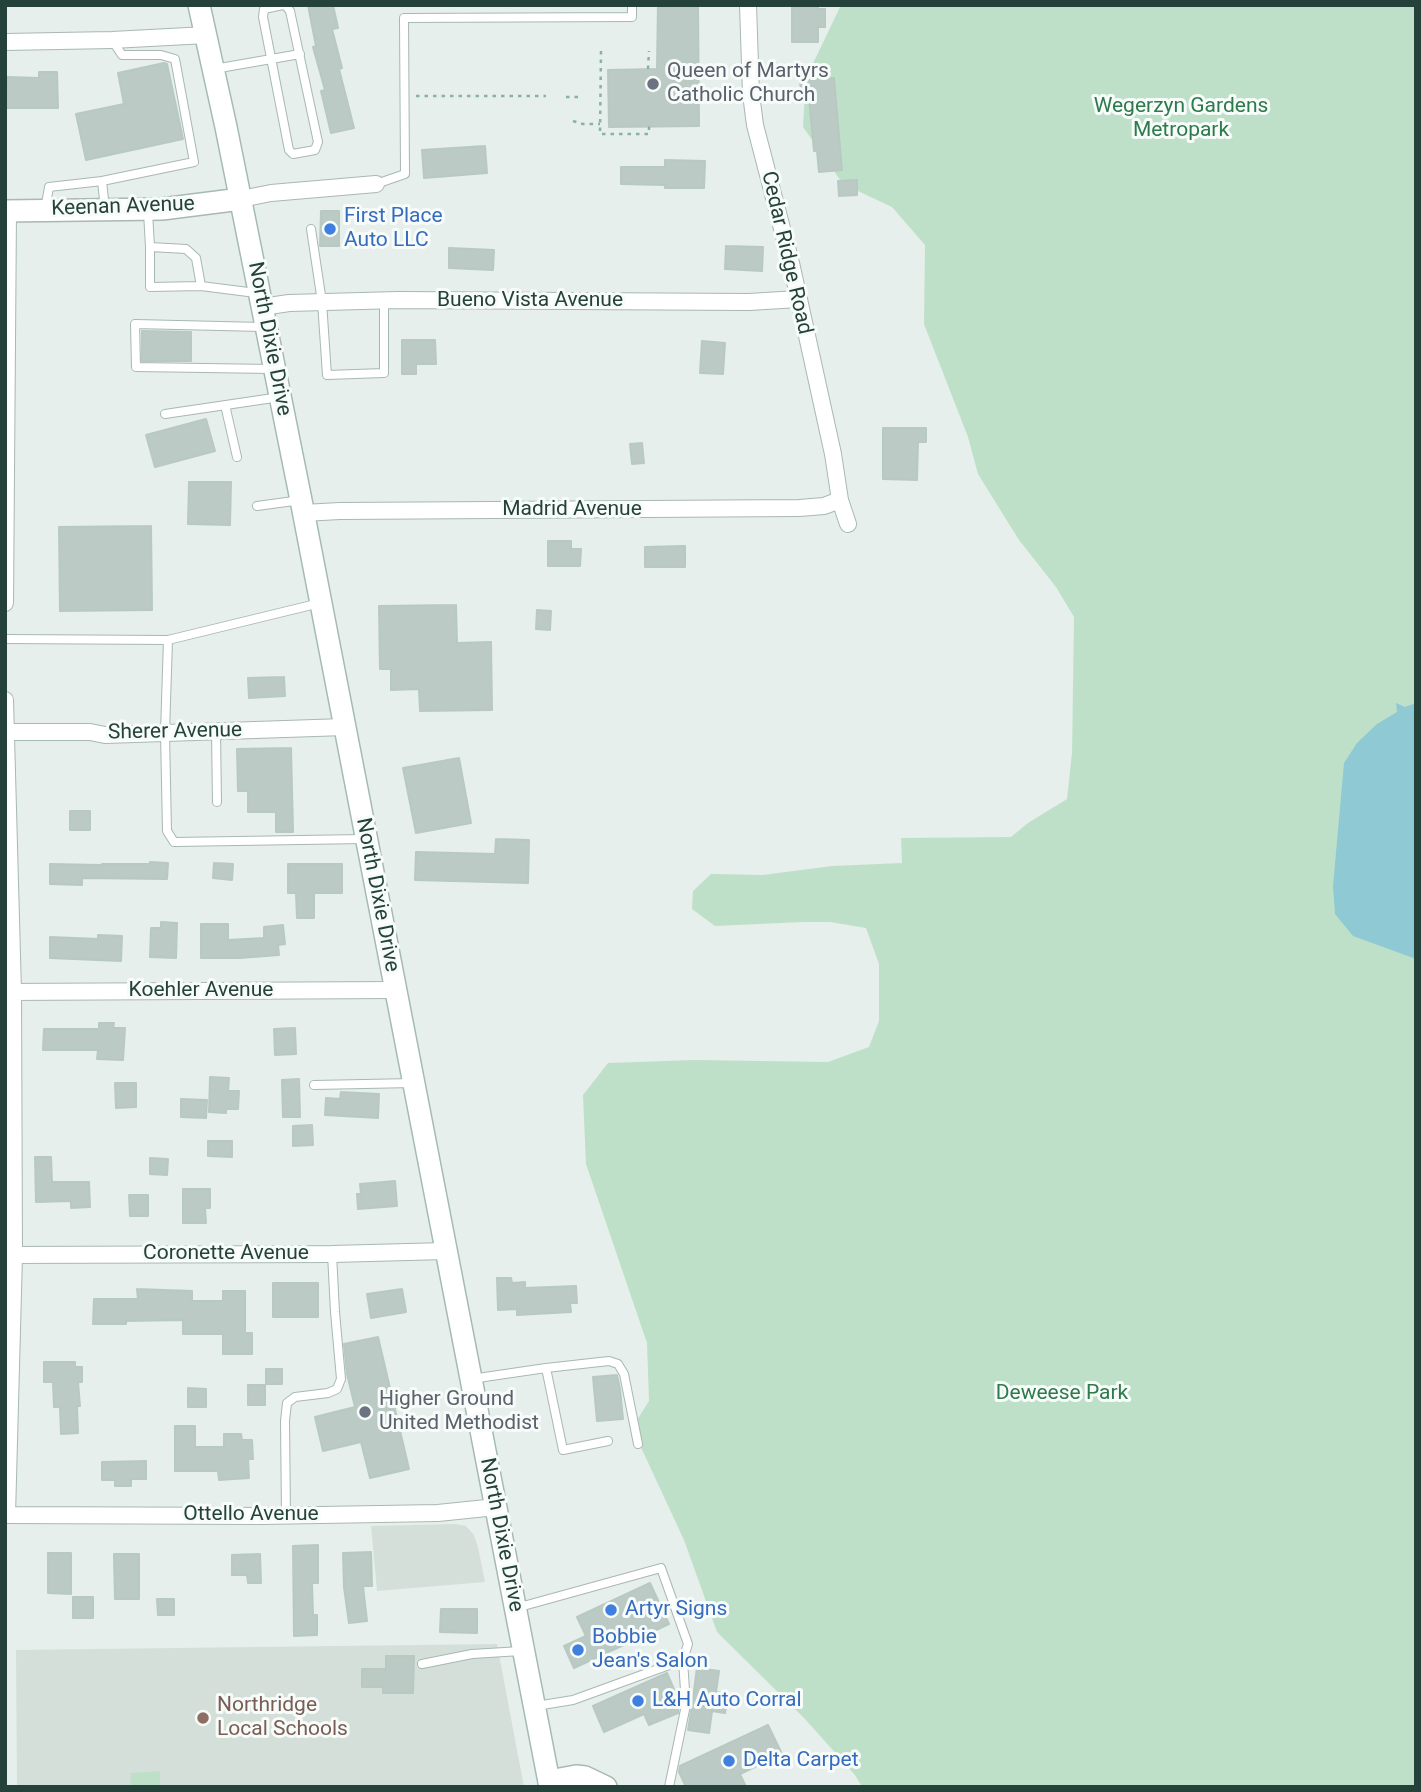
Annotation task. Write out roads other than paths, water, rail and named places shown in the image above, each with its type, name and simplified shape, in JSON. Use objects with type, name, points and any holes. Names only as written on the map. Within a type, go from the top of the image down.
[{"type":"main road","name":"North Dixie Drive","points":[[200,5],[321,603],[549,1784]]},
{"type":"main road","name":"Keenan Avenue","points":[[7,211],[148,209],[241,199]]},
{"type":"main road","points":[[549,1784],[576,1776],[585,1777],[606,1787]]},
{"type":"street","name":"Cedar Ridge Road","points":[[748,5],[751,94],[755,125],[791,263],[833,454],[840,500],[848,524]]},
{"type":"street","points":[[5,42],[207,35]]},
{"type":"street","points":[[241,199],[271,193],[376,184]]},
{"type":"street","points":[[5,603],[7,211]]},
{"type":"street","name":"Bueno Vista Avenue","points":[[263,309],[289,303],[322,302],[749,302],[798,299]]},
{"type":"street","name":"Madrid Avenue","points":[[302,507],[340,511],[799,508],[824,506],[840,500]]},
{"type":"street","points":[[5,700],[9,992],[6,1515]]},
{"type":"street","name":"Sherer Avenue","points":[[5,732],[90,732],[105,735],[345,727]]},
{"type":"street","name":"Koehler Avenue","points":[[9,992],[396,990]]},
{"type":"street","name":"Coronette Avenue","points":[[9,1255],[446,1251]]},
{"type":"street","name":"Ottello Avenue","points":[[6,1515],[286,1516],[438,1513],[496,1507]]},
{"type":"lane","points":[[284,5],[290,11],[300,54],[318,142],[315,150],[293,154],[289,150],[262,17],[264,9],[284,5]]},
{"type":"lane","points":[[376,184],[405,174],[404,18],[632,18],[632,5]]},
{"type":"lane","points":[[45,211],[49,187],[102,181],[194,162],[175,59],[161,55],[122,55],[112,40]]},
{"type":"lane","points":[[214,69],[300,54]]},
{"type":"lane","points":[[102,181],[105,209]]},
{"type":"lane","points":[[148,209],[150,286],[201,286],[263,309]]},
{"type":"lane","points":[[312,229],[322,302],[327,375],[384,373],[384,301]]},
{"type":"lane","points":[[150,247],[186,249],[197,258],[201,286]]},
{"type":"lane","points":[[263,309],[135,324],[136,367],[275,369]]},
{"type":"lane","points":[[165,414],[280,397]]},
{"type":"lane","points":[[226,405],[237,457]]},
{"type":"lane","points":[[257,506],[302,507]]},
{"type":"lane","points":[[5,639],[167,640],[321,603]]},
{"type":"lane","points":[[167,640],[167,831],[174,842],[366,839]]},
{"type":"lane","points":[[216,732],[217,802]]},
{"type":"lane","points":[[314,1084],[414,1083]]},
{"type":"lane","points":[[286,1516],[287,1403],[295,1397],[328,1393],[337,1389],[341,1379],[332,1254]]},
{"type":"lane","points":[[471,1380],[609,1361],[618,1364],[624,1374],[638,1444]]},
{"type":"lane","points":[[546,1368],[563,1450],[608,1441]]},
{"type":"lane","points":[[516,1608],[661,1568],[688,1644],[683,1660],[686,1705],[668,1787]]},
{"type":"lane","points":[[422,1664],[472,1654],[524,1651]]},
{"type":"lane","points":[[534,1706],[573,1700],[683,1660]]},
{"type":"water","points":[[1396,703],[1405,707],[1416,703],[1416,959],[1353,936],[1335,914],[1333,886],[1344,763],[1357,743],[1377,724],[1397,712]]},
{"type":"place","name":"Queen of Martyrs Catholic Church","points":[[653,84]]},
{"type":"place","name":"First Place Auto LLC","points":[[330,229]]},
{"type":"place","name":"Higher Ground United Methodist","points":[[365,1412]]},
{"type":"place","name":"Artyr Signs","points":[[611,1610]]},
{"type":"place","name":"Bobbie Jean's Salon","points":[[578,1650]]},
{"type":"place","name":"L&H Auto Corral","points":[[638,1701]]},
{"type":"place","name":"Northridge Local Schools","points":[[203,1718]]},
{"type":"place","name":"Delta Carpet","points":[[729,1761]]},
{"type":"park label","name":"Wegerzyn Gardens Metropark","points":[[1181,119]]},
{"type":"park label","name":"Deweese Park","points":[[1062,1394]]}]
